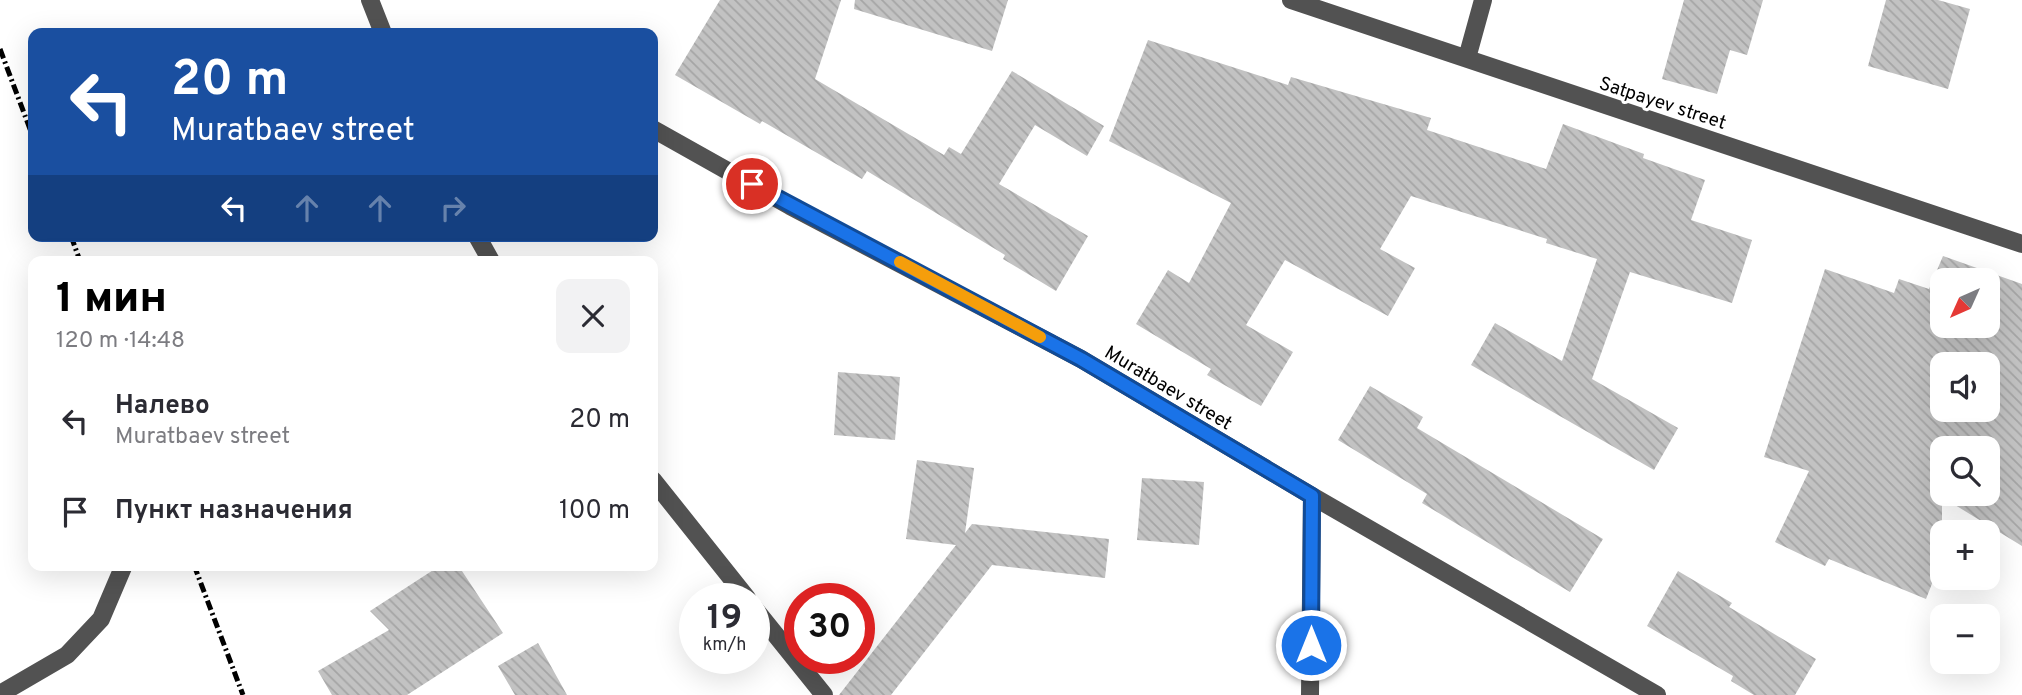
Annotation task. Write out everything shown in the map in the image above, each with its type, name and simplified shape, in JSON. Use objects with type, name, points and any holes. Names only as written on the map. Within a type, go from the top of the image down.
[{"type":"street","points":[[370,0],[381,28]]},
{"type":"street","name":"Satpayev street","points":[[1291,0],[2022,244]]},
{"type":"street","points":[[1466,58],[1483,0]]},
{"type":"street","name":"Muratbaev street","points":[[658,133],[790,206],[1081,359],[1657,695]]},
{"type":"street","points":[[658,486],[735,583]]},
{"type":"street","points":[[1310,695],[1312,496]]},
{"type":"street","points":[[0,694],[67,655],[101,619],[121,571]]},
{"type":"street","points":[[770,628],[824,695]]},
{"type":"building","points":[[720,0],[841,0],[815,79],[944,155],[949,147],[961,154],[1012,71],[1104,126],[1087,156],[1035,125],[999,184],[1088,236],[1056,291],[1003,259],[1005,255],[867,171],[862,179],[675,75]]},
{"type":"building","points":[[855,0],[1008,0],[992,51],[854,9]]},
{"type":"building","points":[[1684,0],[1763,0],[1747,55],[1730,50],[1717,94],[1662,79]]},
{"type":"building","points":[[1886,0],[1938,0],[1970,9],[1948,89],[1868,66]]},
{"type":"building","points":[[1148,40],[1288,85],[1291,77],[1431,118],[1427,130],[1546,169],[1563,124],[1644,154],[1643,158],[1705,180],[1691,220],[1752,240],[1732,303],[1630,272],[1592,379],[1678,428],[1654,470],[1471,365],[1495,323],[1562,361],[1597,259],[1546,243],[1547,239],[1411,196],[1380,249],[1415,268],[1388,316],[1285,260],[1246,325],[1293,352],[1261,406],[1207,375],[1211,369],[1136,324],[1168,270],[1189,283],[1231,203],[1109,141]]},
{"type":"building","points":[[1943,256],[1977,268],[1938,268]]},
{"type":"building","points":[[1825,269],[1894,293],[1899,279],[1929,289],[1930,287],[1930,338],[2000,338],[2000,276],[2022,284],[2022,546],[2000,533],[2000,520],[1980,520],[1957,506],[2000,506],[2000,436],[1930,436],[1930,506],[1942,506],[1942,520],[1930,520],[1930,589],[1926,599],[1829,559],[1825,566],[1775,542],[1809,471],[1764,457]]},
{"type":"building","points":[[838,372],[900,377],[895,440],[834,435]]},
{"type":"building","points":[[1370,386],[1423,417],[1417,428],[1603,539],[1570,592],[1422,503],[1427,494],[1338,440]]},
{"type":"building","points":[[917,460],[974,468],[965,533],[972,524],[1109,539],[1105,578],[992,565],[891,695],[839,695],[855,674],[875,674],[875,649],[956,545],[906,539]]},
{"type":"building","points":[[1142,478],[1204,482],[1199,545],[1137,540]]},
{"type":"building","points":[[432,571],[462,571],[503,633],[407,695],[332,695],[318,671],[389,630],[370,611]]},
{"type":"building","points":[[1678,571],[1732,603],[1729,607],[1816,659],[1795,695],[1754,695],[1731,681],[1733,676],[1647,626]]},
{"type":"building","points":[[538,643],[567,695],[515,695],[498,666]]},
{"type":"railway","points":[[0,49],[28,124]]},
{"type":"railway","points":[[73,242],[78,256]]},
{"type":"railway","points":[[196,571],[243,695]]},
{"type":"slow traffic","points":[[900,262],[1040,337]]},
{"type":"route","points":[[752,184],[1081,359],[1312,496],[1311,645]]}]
